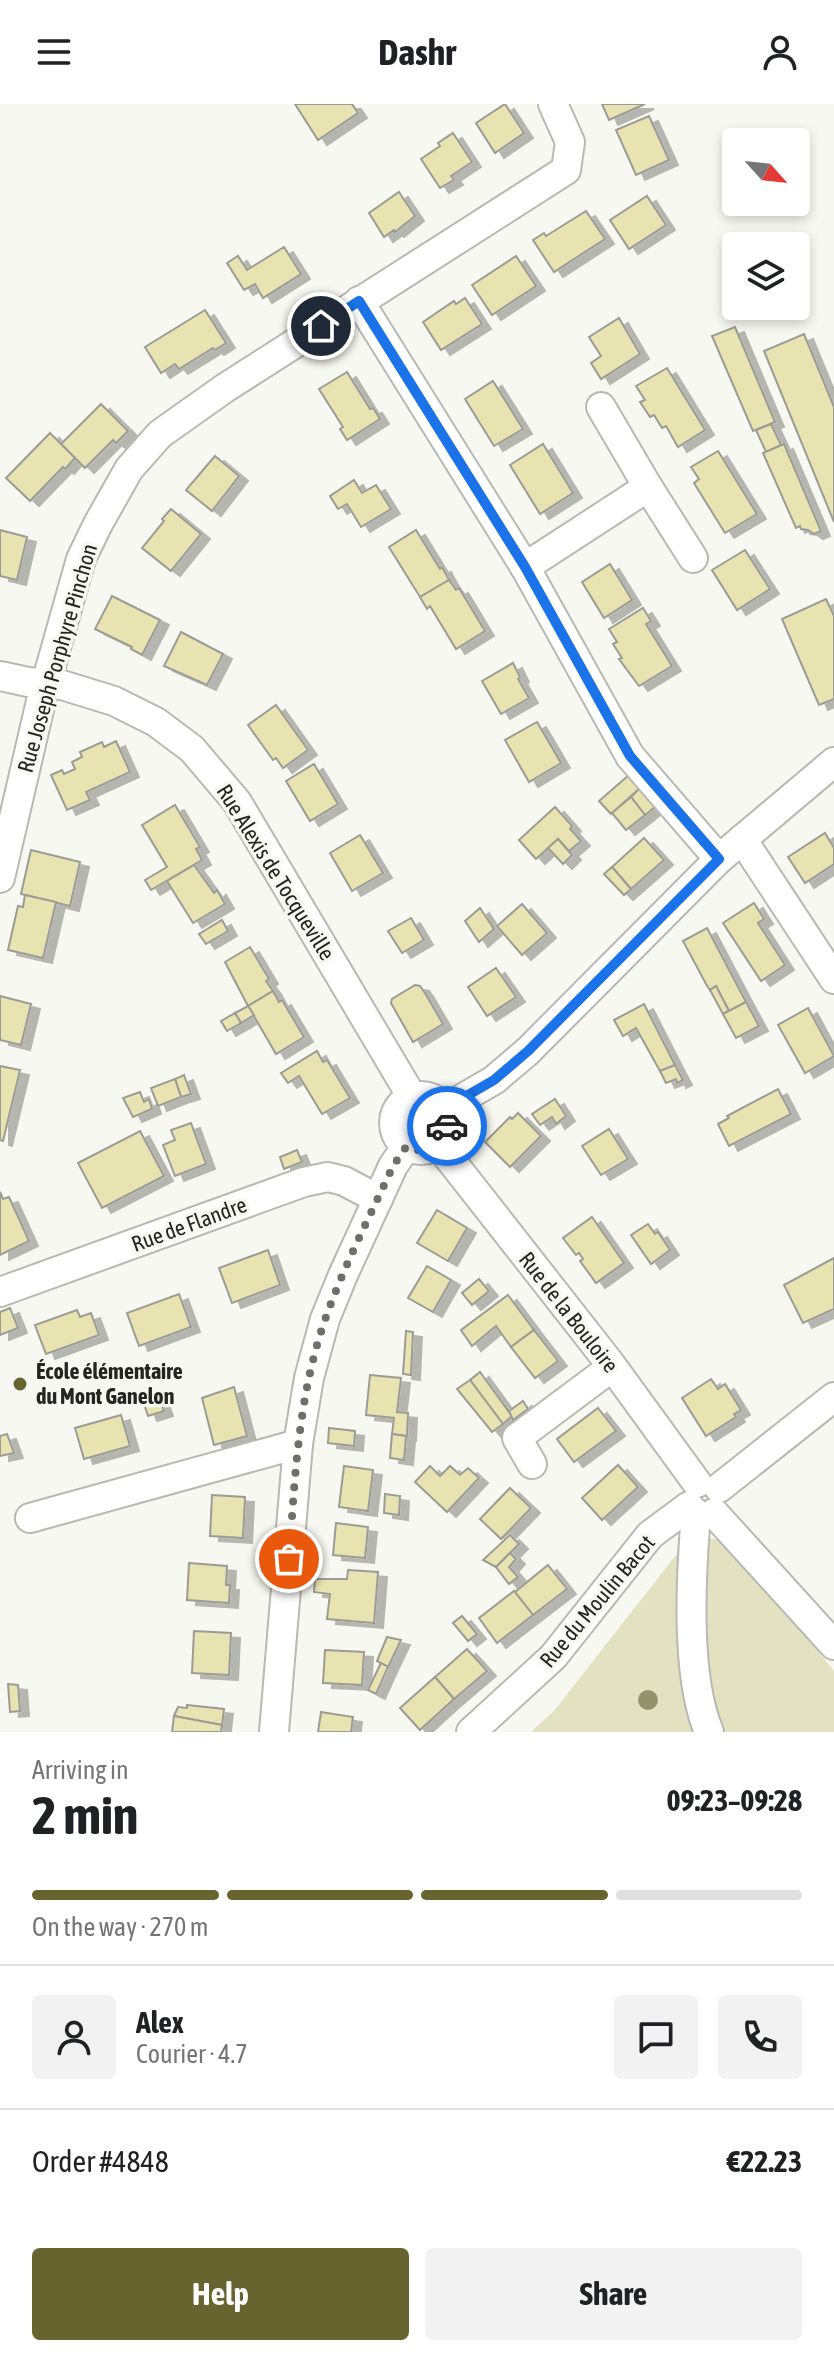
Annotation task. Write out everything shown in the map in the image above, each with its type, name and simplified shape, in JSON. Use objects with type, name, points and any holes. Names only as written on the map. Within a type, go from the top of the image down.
[{"type":"street","name":"Rue Joseph Porphyre Pinchon","points":[[0,878],[45,684],[81,559],[129,469],[160,434],[225,388],[566,170],[570,142],[553,104]]},
{"type":"street","points":[[359,301],[525,567],[630,756],[719,859]]},
{"type":"street","points":[[601,407],[693,558]]},
{"type":"street","points":[[525,567],[648,487]]},
{"type":"street","name":"Rue Alexis de Tocqueville","points":[[0,676],[62,685],[114,701],[156,722],[192,749],[237,802],[412,1097]]},
{"type":"street","points":[[444,1109],[494,1080],[528,1051],[719,859],[834,762]]},
{"type":"street","points":[[742,839],[834,979]]},
{"type":"street","points":[[412,1097],[430,1098],[444,1109],[448,1124],[438,1144],[423,1151],[406,1147],[395,1133],[394,1116],[398,1107],[412,1097]]},
{"type":"street","name":"Rue de la Bouloire","points":[[438,1144],[612,1367],[703,1500],[834,1645]]},
{"type":"street","points":[[274,1732],[298,1444],[309,1378],[325,1319],[393,1166],[406,1147]]},
{"type":"street","name":"Rue de Flandre","points":[[0,1292],[304,1182],[328,1177],[344,1181],[378,1199]]},
{"type":"street","points":[[532,1464],[517,1438],[612,1367]]},
{"type":"street","name":"Rue du Moulin Bacot","points":[[471,1732],[553,1657],[650,1535],[703,1500],[834,1397]]},
{"type":"street","points":[[30,1518],[298,1444]]},
{"type":"street","points":[[703,1500],[693,1650],[702,1715],[709,1732]]},
{"type":"green space","points":[[694,1538],[719,1539],[766,1587],[834,1671],[834,1732],[531,1732],[554,1711],[683,1546]]},
{"type":"building","points":[[295,104],[352,104],[358,113],[318,140]]},
{"type":"building","points":[[505,104],[524,133],[495,153],[476,123]]},
{"type":"building","points":[[602,104],[645,104],[609,120]]},
{"type":"building","points":[[649,116],[669,160],[636,175],[616,130]]},
{"type":"building","points":[[453,133],[472,162],[451,176],[454,180],[440,188],[421,159]]},
{"type":"building","points":[[399,192],[415,216],[384,237],[369,213]]},
{"type":"building","points":[[647,196],[666,225],[629,249],[610,220]]},
{"type":"building","points":[[586,211],[605,239],[554,272],[533,240],[544,233],[546,236]]},
{"type":"building","points":[[284,247],[301,274],[263,298],[255,284],[244,290],[227,263],[238,256],[247,270]]},
{"type":"building","points":[[516,256],[536,286],[492,315],[472,285]]},
{"type":"building","points":[[465,298],[482,324],[441,350],[423,322],[454,301],[456,304]]},
{"type":"building","points":[[205,310],[226,343],[179,369],[175,364],[161,373],[145,347]]},
{"type":"building","points":[[619,318],[640,354],[601,379],[591,363],[601,356],[589,337]]},
{"type":"building","points":[[735,327],[775,422],[753,431],[712,336]]},
{"type":"building","points":[[804,334],[834,407],[834,522],[764,351]]},
{"type":"building","points":[[667,368],[705,430],[678,447],[666,426],[662,428],[654,415],[650,417],[640,402],[645,400],[636,386]]},
{"type":"building","points":[[347,372],[370,409],[373,408],[380,419],[347,440],[340,429],[343,427],[319,389]]},
{"type":"building","points":[[493,381],[523,429],[494,446],[465,399]]},
{"type":"building","points":[[101,404],[128,431],[116,443],[113,440],[85,468],[61,444]]},
{"type":"building","points":[[771,424],[781,445],[766,452],[756,430]]},
{"type":"building","points":[[50,433],[75,458],[30,501],[6,478]]},
{"type":"building","points":[[543,444],[573,493],[540,514],[510,465]]},
{"type":"building","points":[[784,444],[821,531],[814,534],[800,526],[796,528],[763,453]]},
{"type":"building","points":[[718,451],[757,514],[725,533],[694,483],[699,479],[691,467]]},
{"type":"building","points":[[215,456],[239,476],[212,511],[186,490]]},
{"type":"building","points":[[354,480],[362,493],[376,485],[391,509],[361,527],[347,504],[338,509],[330,496]]},
{"type":"building","points":[[171,509],[201,534],[171,571],[142,548]]},
{"type":"building","points":[[0,530],[27,537],[17,580],[0,576]]},
{"type":"building","points":[[416,530],[449,580],[420,597],[389,547]]},
{"type":"building","points":[[745,550],[770,589],[737,610],[712,570]]},
{"type":"building","points":[[610,564],[632,600],[604,618],[582,582]]},
{"type":"building","points":[[449,580],[456,590],[459,588],[485,631],[456,649],[430,606],[427,609],[420,597]]},
{"type":"building","points":[[112,596],[160,620],[142,655],[95,629]]},
{"type":"building","points":[[826,599],[834,616],[834,699],[819,705],[782,619]]},
{"type":"building","points":[[643,608],[651,621],[646,624],[672,666],[639,686],[619,659],[622,658],[613,644],[617,642],[609,629]]},
{"type":"building","points":[[181,632],[223,654],[207,685],[164,666]]},
{"type":"building","points":[[513,663],[529,698],[501,714],[482,681]]},
{"type":"building","points":[[276,705],[308,750],[283,768],[276,758],[273,760],[248,725]]},
{"type":"building","points":[[537,722],[561,763],[529,782],[505,740]]},
{"type":"building","points":[[116,741],[130,772],[86,792],[90,800],[67,810],[51,775],[75,769],[72,762],[82,757],[80,752],[102,742],[104,747]]},
{"type":"building","points":[[314,764],[338,804],[310,821],[286,781]]},
{"type":"building","points":[[630,774],[640,788],[611,814],[599,801]]},
{"type":"building","points":[[640,788],[655,807],[645,815],[631,797]]},
{"type":"building","points":[[631,797],[645,815],[626,830],[612,813]]},
{"type":"building","points":[[175,805],[200,847],[196,849],[202,860],[151,890],[145,880],[167,867],[142,825]]},
{"type":"building","points":[[555,807],[581,841],[569,851],[558,839],[536,859],[519,840]]},
{"type":"building","points":[[825,833],[834,848],[834,864],[805,883],[788,857]]},
{"type":"building","points":[[360,835],[383,873],[352,891],[330,853]]},
{"type":"building","points":[[644,838],[664,860],[631,889],[612,867]]},
{"type":"building","points":[[558,839],[572,855],[563,864],[548,848]]},
{"type":"building","points":[[31,850],[80,862],[70,906],[21,894]]},
{"type":"building","points":[[194,865],[214,893],[217,890],[225,904],[193,923],[167,881]]},
{"type":"building","points":[[612,867],[631,889],[624,895],[604,874]]},
{"type":"building","points":[[25,895],[56,902],[43,958],[8,950],[18,906],[23,907]]},
{"type":"building","points":[[754,903],[764,919],[758,923],[785,965],[761,981],[723,923]]},
{"type":"building","points":[[522,904],[547,933],[522,955],[497,926]]},
{"type":"building","points":[[480,908],[494,929],[479,942],[465,921]]},
{"type":"building","points":[[411,918],[424,940],[402,953],[388,931]]},
{"type":"building","points":[[222,920],[228,931],[206,944],[199,934]]},
{"type":"building","points":[[707,928],[746,1002],[729,1011],[716,986],[710,990],[706,984],[683,941]]},
{"type":"building","points":[[250,947],[273,991],[248,1006],[225,962]]},
{"type":"building","points":[[496,968],[516,997],[487,1016],[468,987]]},
{"type":"building","points":[[415,985],[420,986],[443,1024],[413,1042],[391,1003],[392,999]]},
{"type":"building","points":[[716,986],[729,1011],[723,1014],[710,990]]},
{"type":"building","points":[[273,991],[279,1002],[282,1000],[304,1037],[276,1054],[248,1006]]},
{"type":"building","points":[[0,996],[31,1004],[21,1045],[0,1040]]},
{"type":"building","points":[[746,1002],[759,1026],[736,1038],[723,1014]]},
{"type":"building","points":[[644,1004],[675,1065],[660,1071],[636,1028],[623,1036],[614,1020]]},
{"type":"building","points":[[248,1006],[254,1015],[241,1023],[235,1013]]},
{"type":"building","points":[[808,1008],[834,1056],[805,1073],[778,1025]]},
{"type":"building","points":[[235,1013],[241,1023],[227,1031],[221,1021]]},
{"type":"building","points":[[317,1051],[323,1062],[327,1060],[350,1098],[322,1114],[299,1076],[288,1083],[281,1073]]},
{"type":"building","points":[[675,1065],[683,1080],[666,1083],[660,1071]]},
{"type":"building","points":[[0,1066],[20,1070],[3,1141],[0,1140]]},
{"type":"building","points":[[184,1075],[191,1094],[181,1097],[175,1079]]},
{"type":"building","points":[[175,1079],[181,1097],[158,1106],[151,1088]]},
{"type":"building","points":[[778,1089],[791,1114],[729,1146],[718,1124]]},
{"type":"building","points":[[140,1092],[144,1102],[149,1099],[152,1109],[133,1117],[123,1098]]},
{"type":"building","points":[[555,1099],[566,1116],[556,1124],[552,1117],[540,1125],[532,1114]]},
{"type":"building","points":[[518,1113],[541,1136],[510,1167],[485,1142]]},
{"type":"building","points":[[191,1123],[206,1164],[175,1176],[163,1145],[175,1140],[171,1130]]},
{"type":"building","points":[[609,1129],[628,1159],[601,1175],[582,1146]]},
{"type":"building","points":[[140,1131],[164,1176],[102,1208],[78,1163]]},
{"type":"building","points":[[297,1150],[302,1162],[284,1169],[280,1157]]},
{"type":"building","points":[[0,1192],[3,1199],[9,1197],[29,1241],[0,1255]]},
{"type":"building","points":[[437,1210],[467,1228],[448,1261],[417,1243]]},
{"type":"building","points":[[592,1217],[624,1263],[596,1283],[580,1261],[583,1259],[579,1253],[576,1255],[563,1238]]},
{"type":"building","points":[[648,1224],[655,1234],[658,1232],[670,1250],[651,1264],[631,1235]]},
{"type":"building","points":[[268,1250],[280,1285],[232,1303],[219,1268]]},
{"type":"building","points":[[834,1258],[834,1309],[803,1323],[784,1285]]},
{"type":"building","points":[[427,1266],[451,1280],[433,1312],[408,1298]]},
{"type":"building","points":[[479,1279],[489,1291],[472,1305],[462,1293]]},
{"type":"building","points":[[179,1294],[191,1327],[139,1346],[127,1313]]},
{"type":"building","points":[[508,1295],[534,1330],[511,1347],[496,1326],[472,1346],[461,1330]]},
{"type":"building","points":[[10,1308],[18,1328],[0,1335],[0,1312]]},
{"type":"building","points":[[77,1310],[80,1317],[91,1313],[99,1335],[46,1354],[35,1325]]},
{"type":"building","points":[[534,1330],[558,1361],[535,1378],[511,1347]]},
{"type":"building","points":[[406,1331],[413,1332],[411,1375],[403,1374]]},
{"type":"building","points":[[480,1372],[512,1416],[503,1424],[470,1380]]},
{"type":"building","points":[[370,1375],[401,1378],[397,1412],[408,1413],[407,1436],[392,1434],[394,1418],[366,1415]]},
{"type":"building","points":[[711,1379],[718,1389],[725,1384],[741,1410],[734,1414],[736,1417],[706,1436],[682,1398]]},
{"type":"building","points":[[470,1380],[503,1424],[492,1432],[457,1389]]},
{"type":"building","points":[[234,1387],[247,1436],[214,1445],[202,1398]]},
{"type":"building","points":[[158,1394],[164,1411],[148,1416],[143,1401]]},
{"type":"building","points":[[523,1401],[528,1409],[513,1420],[509,1411]]},
{"type":"building","points":[[598,1408],[616,1431],[574,1462],[557,1439]]},
{"type":"building","points":[[121,1415],[130,1446],[84,1459],[75,1428]]},
{"type":"building","points":[[329,1428],[355,1431],[354,1446],[328,1443]]},
{"type":"building","points":[[7,1434],[14,1453],[0,1456],[0,1436]]},
{"type":"building","points":[[392,1434],[406,1436],[404,1460],[390,1458]]},
{"type":"building","points":[[618,1465],[638,1487],[602,1520],[582,1498]]},
{"type":"building","points":[[344,1466],[373,1470],[368,1511],[339,1507]]},
{"type":"building","points":[[430,1466],[440,1476],[450,1466],[460,1475],[468,1468],[479,1478],[447,1512],[415,1482]]},
{"type":"building","points":[[510,1488],[531,1508],[501,1539],[480,1519]]},
{"type":"building","points":[[385,1494],[400,1496],[399,1515],[384,1513]]},
{"type":"building","points":[[212,1495],[245,1497],[243,1538],[210,1536]]},
{"type":"building","points":[[336,1523],[368,1527],[365,1558],[333,1555]]},
{"type":"building","points":[[510,1535],[519,1544],[496,1567],[483,1560]]},
{"type":"building","points":[[510,1553],[516,1559],[509,1567],[518,1577],[509,1584],[496,1567]]},
{"type":"building","points":[[189,1563],[227,1566],[229,1603],[187,1600]]},
{"type":"building","points":[[548,1565],[567,1589],[533,1615],[515,1592]]},
{"type":"building","points":[[348,1570],[378,1572],[374,1623],[327,1619],[330,1594],[314,1592],[315,1579],[347,1579]]},
{"type":"building","points":[[514,1591],[533,1615],[497,1643],[479,1618]]},
{"type":"building","points":[[462,1616],[477,1634],[468,1641],[453,1623]]},
{"type":"building","points":[[194,1631],[231,1633],[229,1675],[192,1673]]},
{"type":"building","points":[[387,1637],[401,1640],[388,1667],[377,1661]]},
{"type":"building","points":[[467,1649],[487,1671],[454,1699],[435,1677]]},
{"type":"building","points":[[325,1650],[364,1652],[362,1685],[323,1683]]},
{"type":"building","points":[[381,1663],[388,1667],[376,1694],[368,1690]]},
{"type":"building","points":[[435,1677],[454,1699],[420,1730],[400,1708]]},
{"type":"building","points":[[8,1684],[18,1685],[20,1711],[10,1712]]},
{"type":"building","points":[[187,1705],[224,1709],[222,1725],[174,1716],[178,1707],[187,1708]]},
{"type":"building","points":[[321,1712],[353,1717],[351,1732],[318,1732]]},
{"type":"building","points":[[174,1716],[222,1725],[221,1732],[172,1732]]},
{"type":"way so far","points":[[289,1559],[300,1431],[309,1378],[325,1319],[393,1166],[406,1147],[423,1151],[438,1144],[447,1126]]},
{"type":"place","name":"École élémentaire du Mont Ganelon","points":[[20,1384]]},
{"type":"route","points":[[321,326],[359,301],[525,567],[630,756],[719,859],[528,1051],[494,1080],[444,1109],[447,1126]]}]
